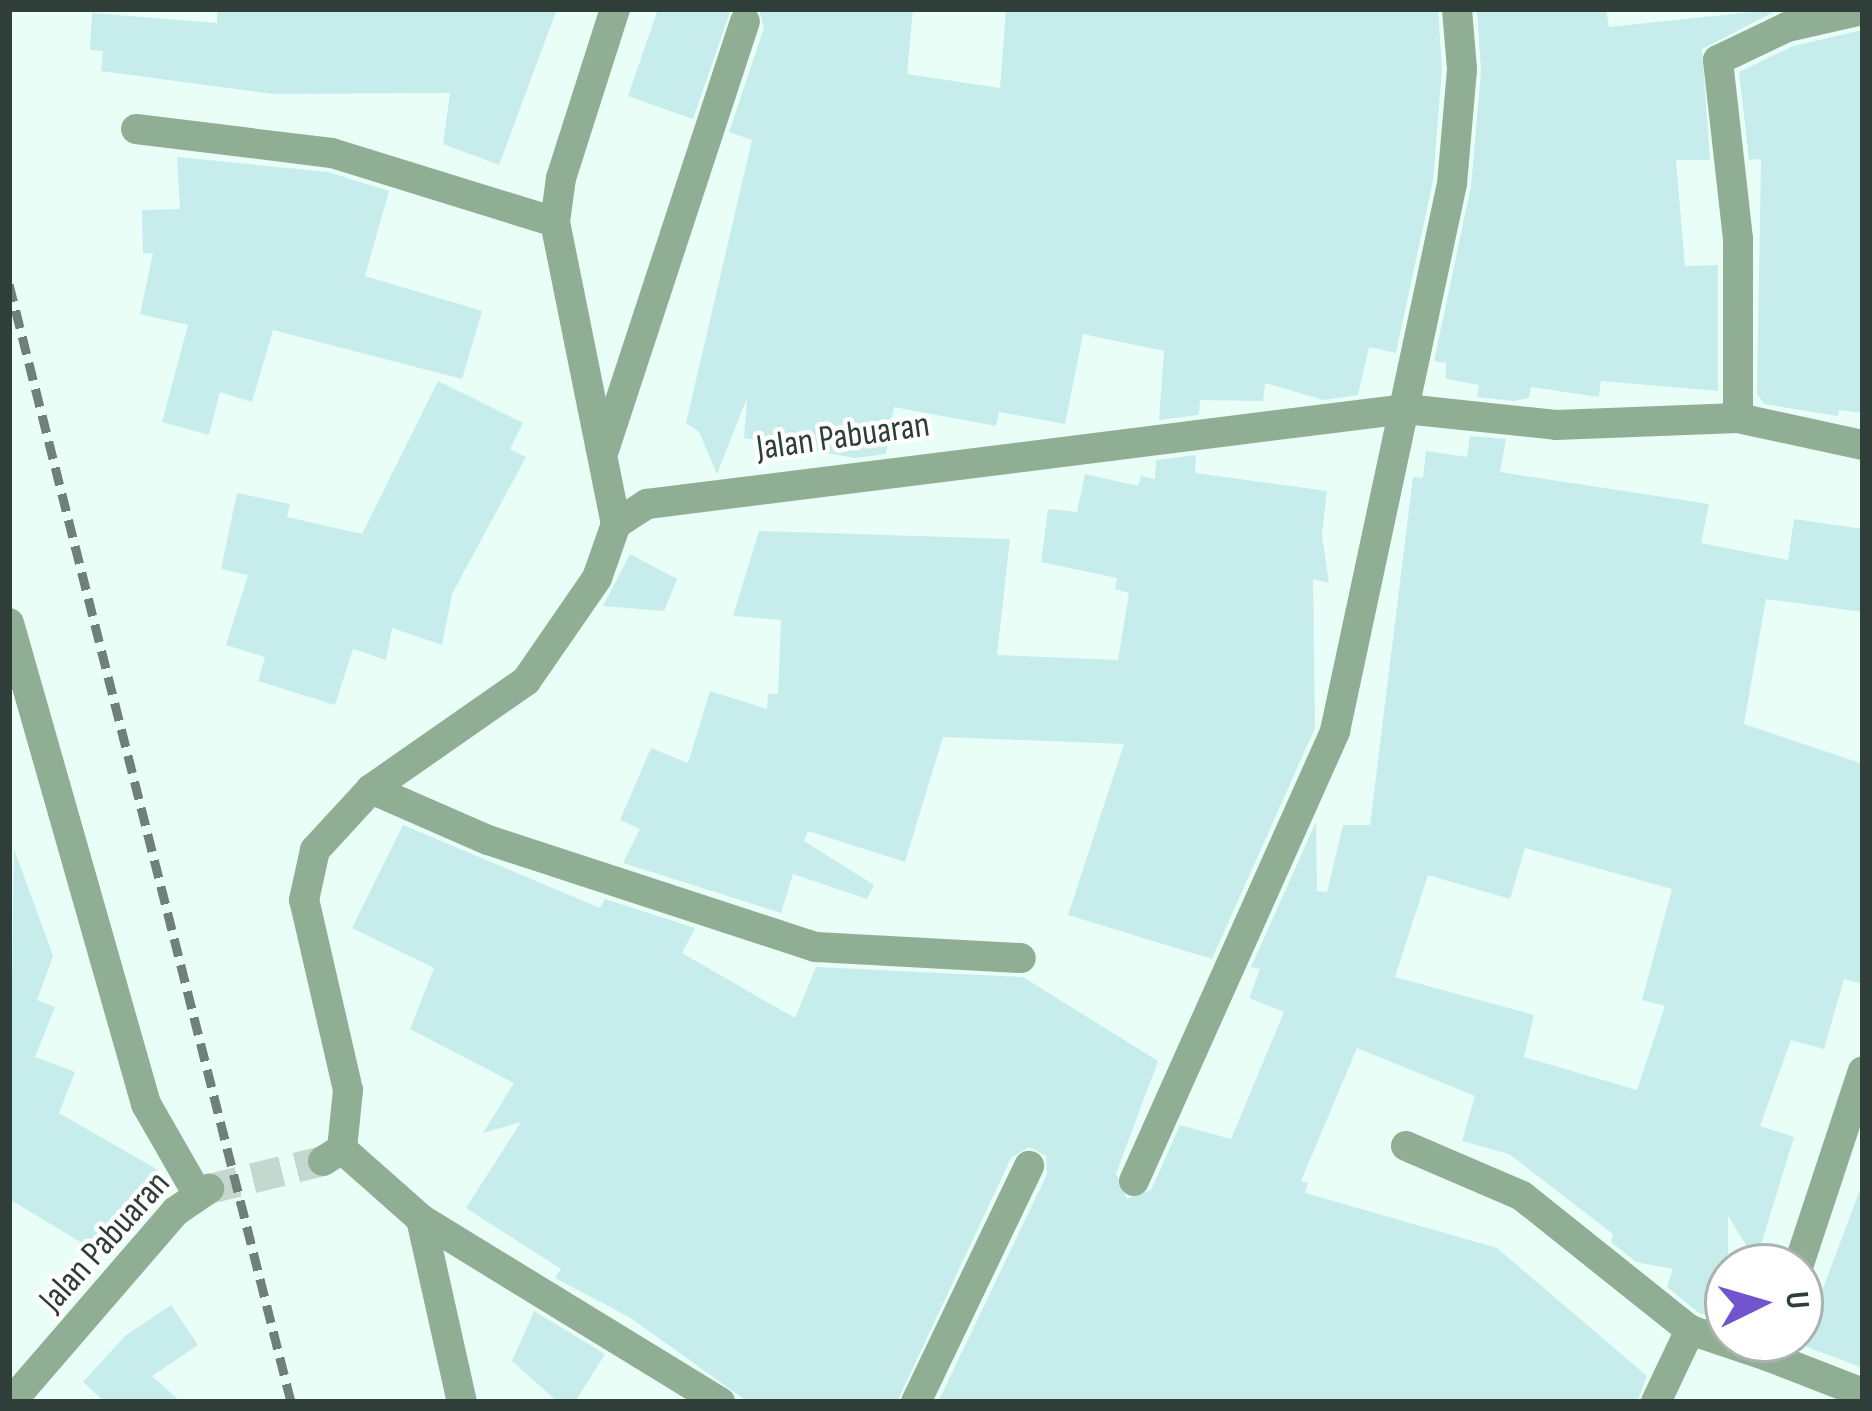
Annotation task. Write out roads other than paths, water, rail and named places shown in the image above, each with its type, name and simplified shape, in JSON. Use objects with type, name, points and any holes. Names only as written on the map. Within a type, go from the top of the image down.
[{"type":"street","points":[[616,9],[561,178],[555,221],[616,524],[597,578],[526,681],[371,789],[315,850],[304,900],[348,1090],[332,1155],[422,1219],[720,1402]]},
{"type":"street","points":[[1134,1181],[1335,731],[1458,136],[1456,9]]},
{"type":"street","points":[[1738,418],[1738,239],[1718,61],[1787,27],[1863,10]]},
{"type":"street","points":[[602,456],[745,22]]},
{"type":"street","points":[[136,129],[332,153],[555,221]]},
{"type":"street","name":"Jalan Pabuaran","points":[[616,524],[647,504],[740,490],[1405,409],[1556,425],[1738,418],[1863,445]]},
{"type":"street","points":[[9,623],[17,689]]},
{"type":"street","name":"Jalan Pabuaran","points":[[11,1402],[203,1191],[146,1104],[17,689]]},
{"type":"street","points":[[371,789],[488,840],[816,946],[1021,958]]},
{"type":"street","points":[[1806,1243],[1863,1071]]},
{"type":"street","points":[[1406,1146],[1522,1196],[1690,1330],[1704,1333]]},
{"type":"street","points":[[916,1402],[1028,1166]]},
{"type":"street","points":[[422,1219],[462,1402]]},
{"type":"street","points":[[1656,1402],[1690,1330]]},
{"type":"street","points":[[1803,1363],[1863,1393]]},
{"type":"tunnel","points":[[209,1189],[323,1161]]},
{"type":"railway","points":[[9,284],[291,1402]]}]
